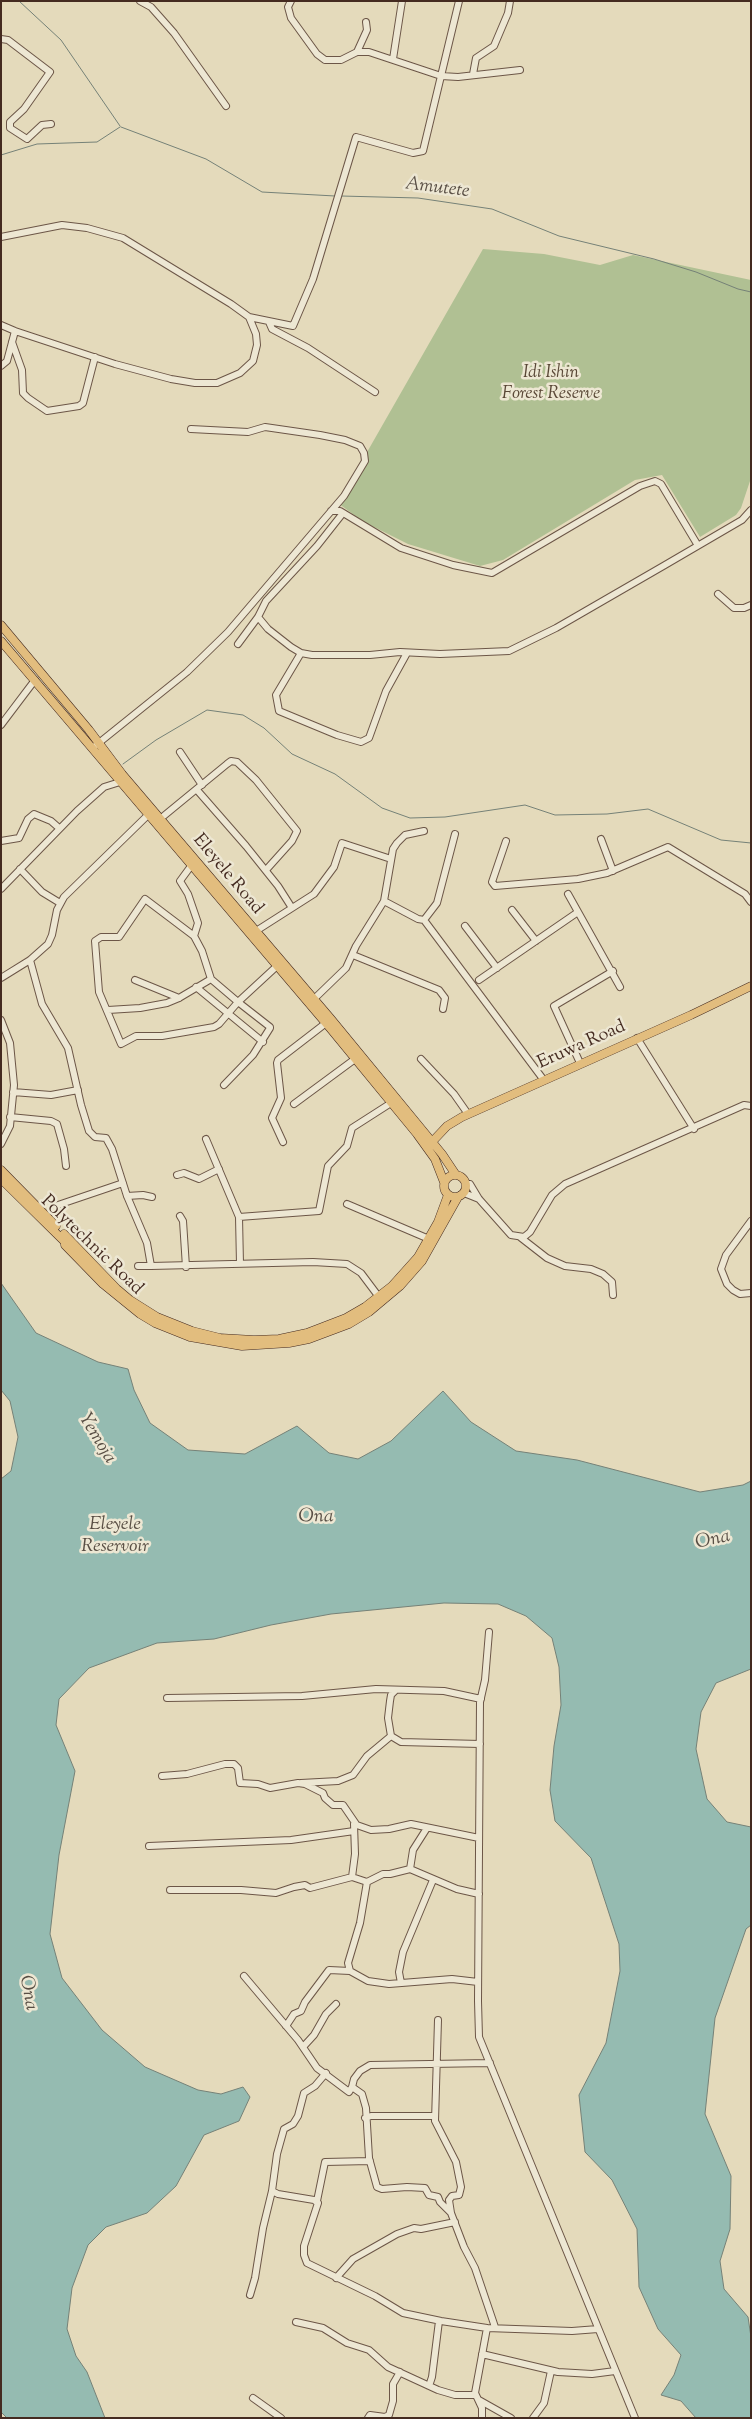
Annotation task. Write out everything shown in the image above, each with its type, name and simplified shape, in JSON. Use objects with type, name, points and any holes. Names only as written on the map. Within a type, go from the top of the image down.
[{"type":"main road","name":"Eleyele Road","points":[[1,625],[148,815],[356,1059],[374,1076]]},
{"type":"main road","name":"Eleyele Road","points":[[1,641],[98,749]]},
{"type":"main road","name":"Eleyele Road","points":[[119,778],[160,819],[314,999],[429,1146]]},
{"type":"main road","name":"Eruwa Road","points":[[429,1146],[447,1126],[468,1114],[543,1079],[692,1015],[751,986]]},
{"type":"main road","name":"Eleyele Road","points":[[387,1092],[391,1103],[429,1146]]},
{"type":"main road","points":[[429,1146],[442,1154],[456,1175],[463,1178],[466,1186],[459,1196],[448,1195],[444,1189],[444,1182],[429,1146]]},
{"type":"main road","name":"Polytechnic Road","points":[[1,1170],[130,1300],[157,1317],[192,1331],[220,1338],[242,1340],[295,1336],[346,1318],[379,1297],[400,1278],[418,1257],[429,1239],[448,1195]]},
{"type":"main road","points":[[444,1182],[448,1177],[456,1175]]},
{"type":"main road","name":"Polytechnic Road","points":[[1,1179],[65,1242],[65,1245],[108,1289],[140,1314],[190,1337],[220,1344],[254,1346],[309,1339],[348,1324],[369,1312],[400,1286],[422,1261],[459,1196]]},
{"type":"street","points":[[140,1],[156,12],[174,33],[180,45],[226,106]]},
{"type":"street","points":[[291,1],[288,7],[289,15],[320,57],[332,61],[357,52],[369,52],[441,76],[520,70]]},
{"type":"street","points":[[393,59],[402,1]]},
{"type":"street","points":[[1,237],[62,225],[111,234],[134,244],[249,317],[293,326],[313,279],[356,137],[406,152],[419,153],[423,150],[459,1]]},
{"type":"street","points":[[473,74],[476,58],[494,46],[508,13],[510,1]]},
{"type":"street","points":[[357,52],[368,30],[366,22]]},
{"type":"street","points":[[1,39],[8,40],[50,72],[24,109],[10,122],[10,128],[27,139],[42,125],[51,124]]},
{"type":"street","points":[[1,325],[95,357],[171,379],[195,383],[217,383],[240,373],[253,361],[257,345],[256,334],[249,317]]},
{"type":"street","points":[[269,322],[272,329],[308,348],[375,392]]},
{"type":"street","points":[[1,366],[7,361],[15,331]]},
{"type":"street","points":[[12,342],[22,370],[23,393],[47,411],[79,406],[83,403],[95,357]]},
{"type":"street","points":[[98,749],[202,659],[263,592],[344,496],[364,466],[365,456],[360,446],[345,440],[265,427],[248,432],[191,429]]},
{"type":"street","points":[[326,516],[332,510],[343,513],[401,548],[453,565],[492,573],[640,486],[654,481],[664,488],[697,544]]},
{"type":"street","points":[[258,617],[268,629],[301,653],[327,655],[457,654],[500,652],[514,649],[556,628],[697,544],[742,520],[751,511]]},
{"type":"street","points":[[238,644],[273,593],[317,546],[343,513]]},
{"type":"street","points":[[718,594],[734,608],[744,608],[751,605]]},
{"type":"street","points":[[301,653],[278,691],[276,698],[279,711],[338,735],[361,742],[369,738],[386,691],[407,653]]},
{"type":"street","points":[[1,725],[35,680]]},
{"type":"street","points":[[180,752],[199,788],[266,870],[292,908]]},
{"type":"street","points":[[160,819],[231,761],[237,762],[256,780],[296,827],[297,833],[292,841],[266,870]]},
{"type":"street","points":[[1,889],[40,851],[59,828],[104,788],[119,778]]},
{"type":"street","points":[[1,841],[19,838],[28,819],[34,814],[59,828]]},
{"type":"street","points":[[1,978],[30,960],[51,940],[60,903],[82,877],[148,815]]},
{"type":"street","points":[[314,999],[346,968],[356,946],[384,901],[393,849],[400,839],[411,833],[424,831]]},
{"type":"street","points":[[424,920],[437,903],[455,834]]},
{"type":"street","points":[[601,839],[614,871]]},
{"type":"street","points":[[506,841],[492,882],[495,886],[584,878],[614,871],[659,849],[668,847],[745,894],[751,902]]},
{"type":"street","points":[[256,931],[314,894],[334,867],[342,843],[391,859]]},
{"type":"street","points":[[192,866],[180,881],[188,894],[198,923],[194,936]]},
{"type":"street","points":[[20,869],[42,892],[60,903]]},
{"type":"street","points":[[568,894],[620,987]]},
{"type":"street","points":[[224,1085],[263,1042],[270,1027],[238,1002],[211,979],[202,951],[194,936],[145,899],[119,937],[112,935],[97,939],[95,942],[99,992],[121,1044],[136,1036],[162,1036],[209,1029],[219,1024],[238,1002],[277,966]]},
{"type":"street","points":[[384,901],[418,919],[424,920],[543,1079]]},
{"type":"street","points":[[512,910],[536,941]]},
{"type":"street","points":[[479,980],[578,912]]},
{"type":"street","points":[[465,926],[497,968]]},
{"type":"street","points":[[353,955],[439,990],[445,998],[443,1009]]},
{"type":"street","points":[[30,960],[42,1004],[68,1048],[89,1131],[95,1137],[106,1138],[112,1148],[127,1196],[147,1243],[151,1266]]},
{"type":"street","points":[[580,1063],[554,1006],[612,971]]},
{"type":"street","points":[[108,1010],[140,1008],[179,998],[211,979]]},
{"type":"street","points":[[135,980],[179,998]]},
{"type":"street","points":[[196,987],[263,1042]]},
{"type":"street","points":[[1,1020],[10,1043],[14,1077],[10,1126],[1,1144]]},
{"type":"street","points":[[283,1142],[272,1118],[281,1098],[277,1061],[326,1023]]},
{"type":"street","points":[[637,1038],[694,1129]]},
{"type":"street","points":[[294,1104],[356,1059]]},
{"type":"street","points":[[421,1060],[454,1094],[468,1114]]},
{"type":"street","points":[[13,1092],[51,1094],[78,1090]]},
{"type":"street","points":[[239,1217],[319,1211],[328,1166],[347,1146],[351,1130],[391,1103]]},
{"type":"street","points":[[520,1237],[530,1232],[552,1195],[565,1184],[744,1106],[751,1106]]},
{"type":"street","points":[[10,1117],[51,1121],[57,1124],[64,1149],[66,1166]]},
{"type":"street","points":[[206,1139],[239,1217],[240,1264]]},
{"type":"street","points":[[177,1175],[184,1173],[199,1179],[219,1168]]},
{"type":"street","points":[[58,1205],[123,1183]]},
{"type":"street","points":[[466,1186],[470,1184],[479,1199],[510,1235],[520,1237],[541,1254],[565,1266],[591,1269],[603,1274],[612,1282],[613,1295]]},
{"type":"street","points":[[459,1196],[464,1193],[479,1199]]},
{"type":"street","points":[[127,1196],[142,1195],[152,1197]]},
{"type":"street","points":[[347,1204],[429,1239]]},
{"type":"street","points":[[180,1216],[183,1221],[186,1267]]},
{"type":"street","points":[[751,1221],[726,1255],[721,1269],[727,1284],[733,1290],[740,1294],[751,1293]]},
{"type":"street","points":[[138,1266],[186,1267],[313,1262],[347,1264],[361,1273],[379,1297]]},
{"type":"street","points":[[489,1632],[485,1680],[481,1699],[478,1838],[478,2032],[634,2418]]},
{"type":"street","points":[[167,1698],[302,1696],[376,1689],[444,1691],[481,1699]]},
{"type":"street","points":[[396,1690],[391,1695],[388,1718],[391,1736],[401,1742],[480,1744]]},
{"type":"street","points":[[162,1776],[187,1774],[234,1764],[238,1768],[240,1783],[262,1784],[270,1788],[301,1783],[338,1781],[353,1775],[367,1756],[391,1736]]},
{"type":"street","points":[[301,1783],[323,1793],[325,1798],[334,1805],[343,1805],[355,1828],[355,1854],[352,1877]]},
{"type":"street","points":[[149,1846],[291,1840],[355,1828],[371,1830],[411,1824],[478,1838]]},
{"type":"street","points":[[410,1868],[414,1850],[427,1828]]},
{"type":"street","points":[[170,1890],[242,1890],[276,1893],[294,1887],[305,1885],[310,1888],[352,1877],[368,1882],[384,1874],[410,1868],[433,1880],[457,1889],[479,1894]]},
{"type":"street","points":[[401,1984],[399,1972],[403,1952],[433,1880]]},
{"type":"street","points":[[350,1971],[348,1963],[360,1923],[368,1882]]},
{"type":"street","points":[[286,2026],[294,2014],[301,2011],[305,2002],[329,1970],[350,1971],[368,1981],[401,1984],[452,1980],[478,1982]]},
{"type":"street","points":[[244,1976],[303,2047],[317,2068],[349,2092],[354,2078],[367,2066],[490,2062]]},
{"type":"street","points":[[303,2047],[314,2035],[326,2014],[336,2004]]},
{"type":"street","points":[[438,2020],[435,2116],[438,2130],[456,2162],[459,2174],[459,2195],[452,2196],[449,2200],[451,2213],[464,2247],[476,2268],[495,2327]]},
{"type":"street","points":[[250,2295],[272,2190],[277,2154],[284,2129],[293,2124],[298,2116],[304,2093],[326,2074]]},
{"type":"street","points":[[352,2087],[362,2094],[366,2108],[365,2118],[370,2161],[378,2188],[415,2186],[425,2188],[429,2195],[438,2198],[451,2213]]},
{"type":"street","points":[[365,2118],[371,2116],[435,2116]]},
{"type":"street","points":[[370,2161],[325,2162],[317,2201],[318,2205],[306,2240],[304,2255],[307,2264],[375,2296],[403,2313],[439,2321],[488,2328],[548,2331],[598,2330]]},
{"type":"street","points":[[272,2190],[278,2194],[317,2201]]},
{"type":"street","points":[[336,2278],[353,2259],[397,2234],[414,2228],[422,2229],[455,2222]]},
{"type":"street","points":[[429,2386],[432,2377],[439,2321]]},
{"type":"street","points":[[296,2322],[323,2328],[347,2343],[369,2350],[388,2367],[429,2386],[455,2395],[476,2397],[511,2418]]},
{"type":"street","points":[[482,2418],[482,2408],[476,2397],[488,2328]]},
{"type":"street","points":[[482,2354],[551,2370],[592,2374],[615,2371]]},
{"type":"street","points":[[533,2418],[544,2403],[551,2370]]},
{"type":"street","points":[[368,2418],[369,2415],[385,2417],[389,2415],[393,2401],[393,2384],[400,2372]]},
{"type":"street","points":[[254,2398],[280,2418]]},
{"type":"green space","name":"Idi Ishin Forest Reserve","points":[[483,249],[544,254],[600,265],[633,255],[751,280],[751,478],[741,508],[736,515],[700,537],[662,475],[635,480],[503,560],[480,566],[408,544],[362,521],[338,503]]},
{"type":"water","name":"Eleyele Reservoir","points":[[1,1283],[36,1333],[98,1362],[128,1369],[134,1390],[150,1423],[188,1450],[245,1454],[297,1426],[329,1453],[358,1459],[391,1441],[443,1391],[471,1422],[516,1451],[577,1460],[700,1492],[743,1485],[751,1481],[751,1669],[716,1683],[701,1712],[696,1749],[707,1799],[727,1822],[751,1827],[751,1925],[746,1929],[715,2018],[705,2114],[731,2176],[730,2229],[720,2261],[724,2289],[748,2317],[751,2337],[751,2418],[696,2418],[681,2401],[661,2395],[674,2375],[681,2355],[658,2329],[639,2287],[637,2229],[612,2180],[585,2152],[579,2095],[606,2043],[620,1971],[619,1944],[591,1858],[555,1821],[550,1790],[554,1746],[561,1705],[559,1667],[552,1638],[526,1616],[498,1604],[444,1603],[331,1614],[271,1625],[214,1639],[157,1643],[89,1668],[59,1699],[56,1725],[75,1771],[59,1855],[50,1934],[62,1978],[102,2030],[145,2067],[198,2090],[221,2094],[243,2087],[250,2097],[239,2121],[204,2135],[176,2186],[147,2213],[106,2227],[88,2245],[72,2288],[67,2329],[76,2356],[87,2372],[105,2418],[7,2418],[1,2412],[1,1479],[11,1471],[18,1437],[10,1401],[1,1390]]},
{"type":"waterway","points":[[19,1],[61,40],[120,126]]},
{"type":"waterway","points":[[1,155],[37,144],[97,142],[120,127]]},
{"type":"waterway","name":"Amutete","points":[[121,127],[206,159],[262,192],[335,196]]},
{"type":"waterway","name":"Amutete","points":[[341,196],[418,198],[492,209],[559,236],[654,259],[751,292]]},
{"type":"waterway","points":[[123,764],[156,740],[207,710],[243,715],[264,728],[292,754],[335,774],[382,808],[410,818],[445,817],[525,805],[555,815],[607,814],[648,809],[721,840],[751,843]]},
{"type":"water label","name":"Yemoja","points":[[96,1439]]},
{"type":"water label","name":"Ona","points":[[316,1518]]},
{"type":"water label","name":"Ona","points":[[713,1541]]},
{"type":"water label","name":"Ona","points":[[27,1993]]}]
